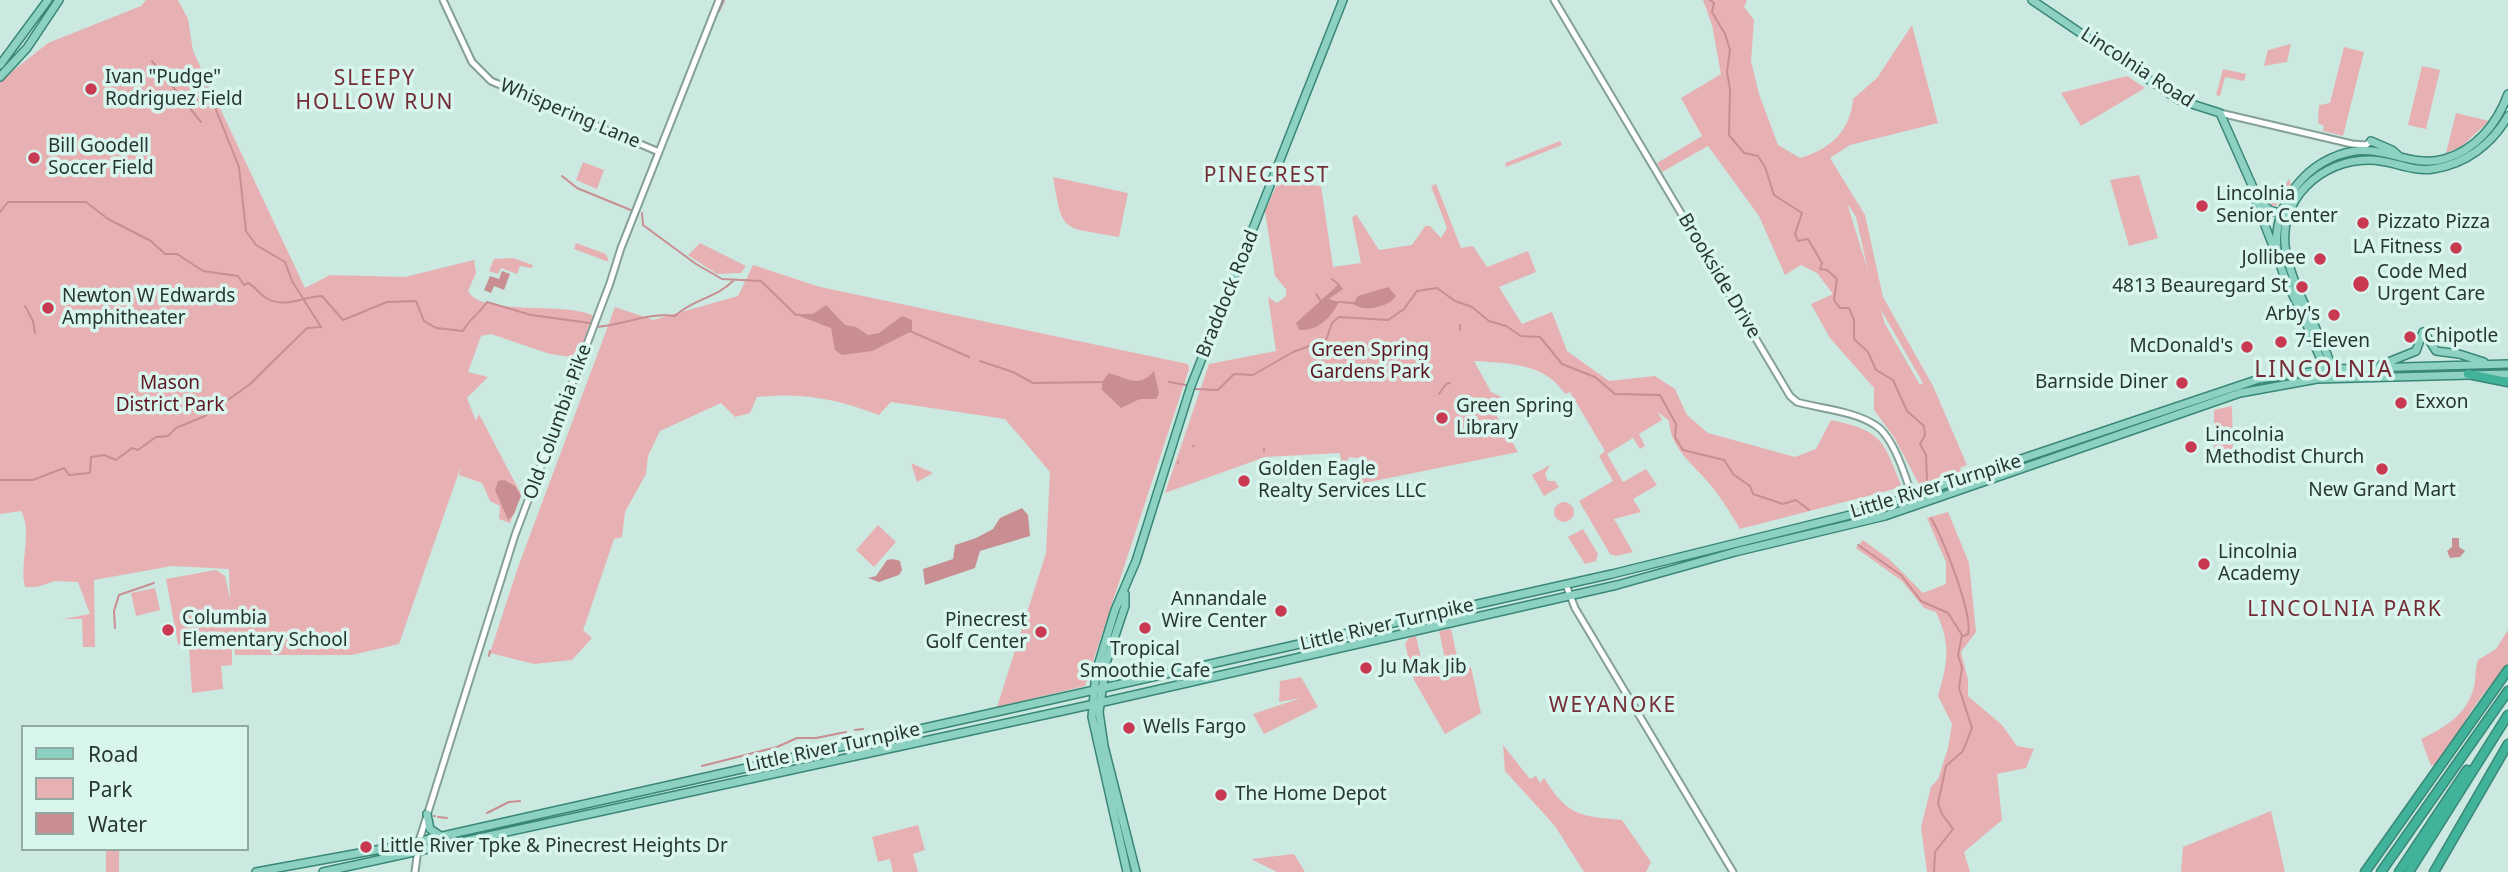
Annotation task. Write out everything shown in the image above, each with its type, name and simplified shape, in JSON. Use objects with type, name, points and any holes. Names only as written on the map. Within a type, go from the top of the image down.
[{"type":"highway","points":[[2468,374],[2508,382]]},
{"type":"highway","points":[[2365,872],[2508,670]]},
{"type":"highway","points":[[2381,872],[2508,691]]},
{"type":"highway","points":[[2409,872],[2508,715]]},
{"type":"highway","points":[[2434,872],[2508,744]]},
{"type":"highway","points":[[2399,872],[2471,765],[2487,747]]},
{"type":"main road","points":[[0,65],[48,0]]},
{"type":"main road","points":[[0,77],[27,48],[59,0]]},
{"type":"main road","name":"Braddock Road","points":[[1127,872],[1095,736],[1096,690],[1106,637],[1115,610],[1125,593],[1187,397],[1343,0]]},
{"type":"main road","name":"Lincolnia Road","points":[[2032,0],[2179,100],[2220,113]]},
{"type":"main road","points":[[2281,267],[2277,240],[2299,182],[2331,158],[2368,151],[2400,158],[2435,161],[2465,150],[2491,127],[2508,94]]},
{"type":"main road","points":[[2220,113],[2253,190],[2264,228],[2334,378]]},
{"type":"main road","points":[[2330,370],[2287,255],[2286,214],[2302,190],[2330,167],[2370,160],[2418,170],[2445,167],[2479,150],[2494,137],[2508,116]]},
{"type":"main road","points":[[2371,141],[2392,150],[2400,158]]},
{"type":"main road","points":[[2253,190],[2266,208],[2286,214]]},
{"type":"main road","points":[[2372,368],[2416,351],[2424,332],[2436,351],[2459,354],[2492,364]]},
{"type":"main road","name":"Little River Turnpike","points":[[256,872],[419,841],[1566,585],[1912,498],[2265,378],[2330,370],[2508,364]]},
{"type":"main road","name":"Little River Turnpike","points":[[323,872],[1095,704],[1569,596],[1735,552],[1849,527],[2240,393],[2290,382],[2334,378],[2508,374]]},
{"type":"main road","name":"Braddock Road","points":[[1096,690],[1125,606],[1125,593]]},
{"type":"main road","points":[[1107,659],[1107,670],[1112,680],[1129,683]]},
{"type":"main road","name":"Braddock Road","points":[[1095,704],[1136,872]]},
{"type":"main road","points":[[427,814],[430,830],[443,835]]},
{"type":"street","name":"Whispering Lane","points":[[443,0],[472,62],[491,81],[659,152]]},
{"type":"street","name":"Old Columbia Pike","points":[[415,872],[419,841],[427,814],[515,535],[719,0]]},
{"type":"street","name":"Brookside Drive","points":[[1554,0],[1790,396],[1797,402],[1863,420],[1879,428],[1897,458],[1915,506]]},
{"type":"street","name":"Lincolnia Road","points":[[2220,113],[2352,144],[2365,145],[2371,141]]},
{"type":"street","points":[[1566,585],[1569,596],[1733,872]]},
{"type":"green space","name":"Mason District Park","points":[[146,0],[178,0],[188,19],[193,51],[305,288],[330,275],[405,277],[474,260],[476,273],[468,291],[476,299],[490,304],[564,309],[594,316],[579,358],[550,354],[491,334],[481,336],[468,372],[488,377],[467,398],[476,421],[479,414],[521,494],[510,523],[499,519],[500,506],[490,501],[482,483],[459,475],[461,466],[399,644],[352,655],[235,655],[232,628],[232,665],[221,666],[223,689],[192,693],[189,647],[178,644],[166,579],[216,570],[225,576],[230,599],[229,569],[172,566],[94,580],[95,647],[83,647],[82,619],[63,619],[90,614],[78,582],[55,581],[37,587],[25,587],[24,519],[21,511],[0,514],[0,81],[48,43],[141,6]]},
{"type":"green space","points":[[1703,0],[1747,0],[1744,7],[1754,20],[1751,61],[1759,94],[1778,145],[1800,158],[1821,150],[1837,138],[1848,121],[1853,99],[1877,78],[1912,25],[1938,123],[1850,145],[1830,158],[1865,215],[1883,297],[1933,386],[1967,465],[1960,468],[1963,475],[1921,488],[1894,437],[1874,410],[1874,388],[1830,338],[1811,304],[1833,294],[1817,273],[1801,265],[1785,275],[1759,216],[1708,146],[1662,172],[1657,163],[1702,136],[1681,98],[1721,74],[1712,25]],"holes":[[[1847,203],[1856,217],[1868,271]],[[1881,310],[1923,383],[1920,385],[1885,324]]]},
{"type":"green space","points":[[2291,44],[2287,62],[2264,66],[2268,50]]},
{"type":"green space","points":[[2344,47],[2364,52],[2343,136],[2323,131],[2324,126],[2318,123],[2319,105],[2330,103]]},
{"type":"green space","points":[[2422,66],[2440,70],[2426,129],[2408,125]]},
{"type":"green space","points":[[2223,69],[2246,74],[2244,81],[2225,77],[2220,96],[2216,95]]},
{"type":"green space","points":[[2127,76],[2145,88],[2081,126],[2061,93]]},
{"type":"green space","points":[[2456,113],[2489,121],[2462,146],[2446,153]]},
{"type":"green space","points":[[1560,141],[1562,145],[1506,167],[1505,163]]},
{"type":"green space","points":[[583,162],[604,170],[597,189],[576,180]]},
{"type":"green space","points":[[2139,175],[2158,238],[2129,246],[2110,180]]},
{"type":"green space","points":[[1053,177],[1128,193],[1119,237],[1068,225],[1060,210]]},
{"type":"green space","points":[[2289,179],[2296,196],[2267,209],[2260,193],[2267,200],[2280,194]]},
{"type":"green space","name":"Green Spring Gardens Park","points":[[1278,182],[1321,186],[1333,267],[1361,263],[1352,218],[1356,214],[1379,250],[1412,245],[1425,226],[1430,226],[1441,238],[1447,228],[1431,186],[1436,184],[1461,248],[1473,246],[1487,267],[1528,251],[1536,272],[1499,287],[1522,324],[1552,312],[1567,351],[1609,381],[1655,376],[1675,389],[1687,415],[1708,433],[1795,457],[1816,449],[1831,420],[1861,428],[1879,440],[1885,448],[1902,487],[1740,529],[1713,488],[1679,450],[1669,421],[1658,412],[1662,420],[1639,434],[1645,446],[1640,449],[1633,438],[1607,454],[1623,482],[1646,469],[1657,485],[1633,499],[1641,512],[1614,519],[1633,552],[1616,556],[1610,554],[1579,501],[1613,481],[1599,456],[1605,451],[1570,392],[1565,394],[1557,384],[1536,370],[1474,361],[1491,392],[1508,400],[1509,407],[1496,415],[1518,452],[1354,485],[1366,471],[1363,459],[1350,457],[1342,467],[1340,453],[1265,457],[1165,493],[1209,364],[1276,351],[1268,297],[1277,303],[1286,296],[1286,289],[1275,276],[1265,211]]},
{"type":"green space","points":[[576,243],[606,254],[609,262],[574,249]]},
{"type":"green space","points":[[700,243],[746,266],[741,273],[717,274],[688,255]]},
{"type":"green space","points":[[513,258],[533,265],[532,268],[520,266],[517,274],[501,268],[498,274],[489,271],[494,259]]},
{"type":"green space","points":[[753,265],[820,287],[1188,364],[1189,369],[1085,686],[997,707],[1046,553],[1050,472],[1005,419],[891,402],[879,415],[834,401],[789,395],[757,397],[750,413],[735,417],[721,403],[660,431],[648,456],[646,474],[625,512],[622,537],[614,539],[583,630],[592,638],[572,660],[534,664],[490,653],[517,570],[615,307],[653,320],[738,296]]},
{"type":"green space","points":[[2232,406],[2233,459],[2214,458],[2214,410]]},
{"type":"green space","points":[[911,463],[933,473],[917,482]]},
{"type":"green space","points":[[1550,465],[1545,474],[1548,481],[1555,481],[1559,487],[1544,496],[1532,475]]},
{"type":"green space","points":[[1564,502],[1571,505],[1574,512],[1571,519],[1564,522],[1557,519],[1554,512],[1557,505]]},
{"type":"green space","points":[[1948,512],[1969,563],[1976,632],[1961,652],[1968,680],[1968,696],[2002,725],[2017,746],[2034,749],[2026,768],[1997,774],[2002,820],[1964,852],[1970,872],[1927,872],[1921,827],[1931,787],[1938,779],[1948,748],[1952,724],[1938,696],[1946,653],[1941,623],[1936,612],[1924,608],[1902,581],[1856,548],[1863,540],[1889,559],[1923,593],[1946,584],[1946,562],[1927,518]]},
{"type":"green space","points":[[878,525],[896,542],[874,567],[856,550]]},
{"type":"green space","points":[[1583,529],[1598,554],[1596,561],[1585,564],[1568,537]]},
{"type":"green space","points":[[155,588],[160,610],[136,616],[131,593]]},
{"type":"green space","points":[[1451,629],[1460,670],[1471,667],[1481,713],[1445,734],[1414,680],[1405,644],[1409,638],[1416,636],[1425,677],[1448,673],[1439,631]]},
{"type":"green space","points":[[2508,630],[2508,667],[2472,710],[2444,760],[2431,766],[2421,739],[2446,725],[2460,713],[2471,697],[2478,660],[2496,649]]},
{"type":"green space","points":[[1301,677],[1318,707],[1264,734],[1253,714],[1301,698],[1279,702],[1280,681]]},
{"type":"green space","points":[[1503,745],[1530,779],[1536,776],[1540,783],[1544,778],[1552,791],[1568,807],[1585,815],[1622,820],[1651,862],[1646,872],[1584,872],[1555,826],[1505,771]]},
{"type":"green space","points":[[2271,811],[2285,872],[2181,872],[2183,847]]},
{"type":"green space","points":[[918,825],[925,850],[913,854],[918,872],[893,872],[890,859],[878,862],[872,837]]},
{"type":"green space","points":[[106,851],[119,851],[119,872],[106,872]]},
{"type":"green space","points":[[1294,854],[1305,872],[1277,872],[1251,859]]},
{"type":"water","points":[[502,271],[510,274],[504,290],[494,286],[491,293],[484,290],[490,276],[499,279]]},
{"type":"water","points":[[1339,284],[1343,289],[1329,299],[1339,302],[1328,318],[1318,326],[1299,330],[1296,323]]},
{"type":"water","points":[[1388,287],[1396,296],[1382,306],[1363,308],[1353,304],[1358,296]]},
{"type":"water","points":[[826,305],[845,325],[856,327],[868,335],[879,333],[902,316],[912,320],[912,331],[872,351],[842,355],[835,350],[831,328],[794,314],[813,314]]},
{"type":"water","points":[[1154,371],[1159,393],[1156,399],[1140,399],[1121,408],[1102,390],[1102,382],[1109,373],[1138,381]]},
{"type":"water","points":[[504,480],[515,486],[521,496],[514,514],[508,520],[495,490],[498,481]]},
{"type":"water","points":[[1022,508],[1028,515],[1030,536],[980,551],[975,568],[925,585],[923,569],[953,559],[955,545],[993,529],[1000,518]]},
{"type":"water","points":[[2452,538],[2459,538],[2459,547],[2465,551],[2460,557],[2450,558],[2447,551],[2452,547]]},
{"type":"water","points":[[887,560],[900,561],[902,570],[899,575],[879,582],[868,578],[876,576]]},
{"type":"waterway","points":[[719,11],[724,0]]},
{"type":"waterway","points":[[1710,0],[1714,3],[1712,12],[1725,34],[1730,50],[1727,72],[1730,89],[1729,135],[1744,153],[1758,156],[1765,167],[1774,195],[1802,213],[1795,234],[1798,241],[1808,239],[1822,263],[1820,269],[1827,270],[1837,279],[1834,300],[1840,308],[1849,308],[1854,320],[1854,339],[1868,352],[1876,370],[1893,380],[1907,411],[1924,426],[1925,435],[1920,444],[1926,455],[1927,480]]},
{"type":"waterway","points":[[152,61],[201,122]]},
{"type":"waterway","points":[[0,480],[33,480],[64,468],[69,475],[90,473],[91,457],[104,455],[116,460],[132,448],[138,450],[156,437],[168,436],[176,428],[205,416],[249,385],[307,328],[321,327],[292,281],[285,262],[256,245],[246,231],[239,167],[206,85]]},
{"type":"waterway","points":[[562,176],[577,188],[633,211]]},
{"type":"waterway","points":[[0,212],[8,202],[86,202],[108,219],[151,241],[165,254],[177,254],[203,271],[238,276],[244,285],[248,283],[273,301],[287,302],[322,296],[343,320],[387,302],[416,301],[424,321],[436,328],[463,331],[487,302],[531,315],[590,323]]},
{"type":"waterway","points":[[642,213],[643,225],[696,264],[722,279],[761,281],[796,315]]},
{"type":"waterway","points":[[1332,279],[1338,284]]},
{"type":"waterway","points":[[597,327],[646,317],[675,316],[733,281]]},
{"type":"waterway","points":[[1195,389],[1218,390],[1234,374],[1253,375],[1293,352],[1326,340],[1332,323],[1339,317],[1388,320],[1404,309],[1417,291],[1437,288],[1455,301],[1472,307],[1489,321],[1506,326],[1521,336],[1540,337],[1562,364],[1595,377],[1615,394],[1660,395],[1676,424],[1675,437],[1683,450],[1724,460],[1734,475],[1750,486],[1753,494],[1783,504],[1796,500],[1809,510]]},
{"type":"waterway","points":[[1316,294],[1321,301]]},
{"type":"waterway","points":[[1339,302],[1353,303]]},
{"type":"waterway","points":[[25,306],[33,321],[35,333]]},
{"type":"waterway","points":[[1460,325],[1460,330]]},
{"type":"waterway","points":[[910,331],[969,357]]},
{"type":"waterway","points":[[559,431],[592,340]]},
{"type":"waterway","points":[[980,361],[1013,372],[1033,383],[1102,382]]},
{"type":"waterway","points":[[1169,382],[1186,385]]},
{"type":"waterway","points":[[1439,394],[1446,384],[1450,383]]},
{"type":"waterway","points":[[554,422],[564,396]]},
{"type":"waterway","points":[[531,484],[549,436]]},
{"type":"waterway","points":[[1931,518],[1962,594],[1968,624],[1968,634],[1963,636]]},
{"type":"waterway","points":[[1858,545],[1901,575],[1921,601],[1948,613],[1962,635],[1958,655],[1962,668],[1959,688],[1972,728],[1963,751],[1946,766],[1938,803],[1953,829],[1935,852],[1934,872]]},
{"type":"waterway","points":[[115,628],[114,611],[119,595],[154,583]]},
{"type":"waterway","points":[[489,656],[490,651]]},
{"type":"waterway","points":[[855,730],[863,729]]},
{"type":"waterway","points":[[702,766],[777,747],[797,738],[816,738],[846,732]]},
{"type":"waterway","points":[[487,813],[509,802],[520,801]]},
{"type":"waterway","points":[[438,817],[447,818]]},
{"type":"place","name":"Ivan \"Pudge\" Rodriguez Field","points":[[91,89]]},
{"type":"place","name":"Bill Goodell Soccer Field","points":[[34,158]]},
{"type":"place","name":"Lincolnia Senior Center","points":[[2202,206]]},
{"type":"place","name":"Pizzato Pizza","points":[[2363,223]]},
{"type":"place","name":"LA Fitness","points":[[2456,248]]},
{"type":"place","name":"Jollibee","points":[[2320,259]]},
{"type":"place","name":"Code Med Urgent Care","points":[[2361,284]]},
{"type":"place","name":"4813 Beauregard St","points":[[2302,287]]},
{"type":"place","name":"Newton W Edwards Amphitheater","points":[[48,308]]},
{"type":"place","name":"Arby's","points":[[2334,315]]},
{"type":"place","name":"Chipotle","points":[[2410,337]]},
{"type":"place","name":"7-Eleven","points":[[2281,342]]},
{"type":"place","name":"McDonald's","points":[[2247,347]]},
{"type":"place","name":"Barnside Diner","points":[[2182,383]]},
{"type":"place","name":"Exxon","points":[[2401,403]]},
{"type":"place","name":"Green Spring Library","points":[[1442,418]]},
{"type":"place","name":"Lincolnia Methodist Church","points":[[2191,447]]},
{"type":"place","name":"New Grand Mart","points":[[2382,469]]},
{"type":"place","name":"Golden Eagle Realty Services LLC","points":[[1244,481]]},
{"type":"place","name":"Lincolnia Academy","points":[[2204,564]]},
{"type":"place","name":"Annandale Wire Center","points":[[1281,611]]},
{"type":"place","name":"Tropical Smoothie Cafe","points":[[1145,628]]},
{"type":"place","name":"Columbia Elementary School","points":[[168,630]]},
{"type":"place","name":"Pinecrest Golf Center","points":[[1041,632]]},
{"type":"place","name":"Ju Mak Jib","points":[[1366,668]]},
{"type":"place","name":"Wells Fargo","points":[[1129,728]]},
{"type":"place","name":"The Home Depot","points":[[1221,795]]},
{"type":"place","name":"Little River Tpke & Pinecrest Heights Dr","points":[[366,847]]},
{"type":"district","name":"SLEEPY HOLLOW RUN","points":[[375,91]]},
{"type":"district","name":"PINECREST","points":[[1267,176]]},
{"type":"district","name":"LINCOLNIA","points":[[2324,370]]},
{"type":"district","name":"LINCOLNIA PARK","points":[[2345,610]]},
{"type":"district","name":"WEYANOKE","points":[[1613,706]]}]
